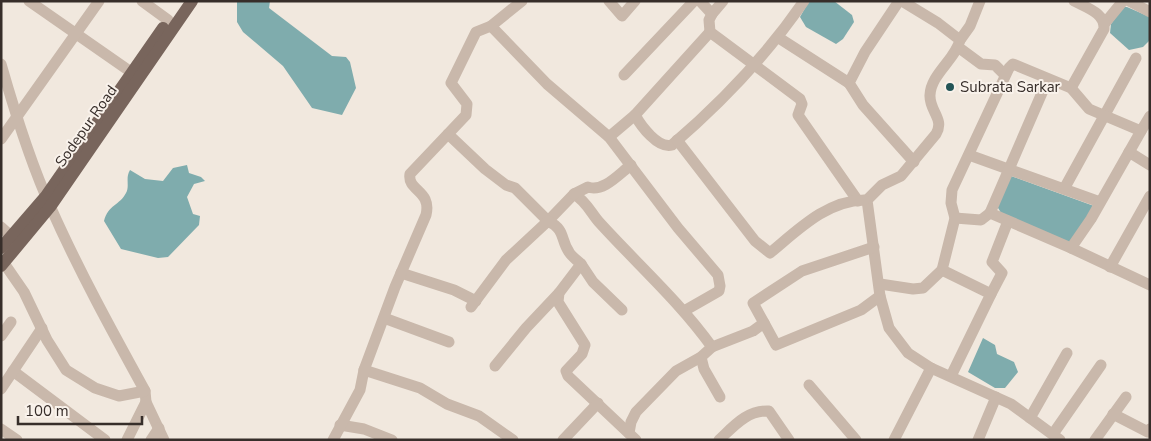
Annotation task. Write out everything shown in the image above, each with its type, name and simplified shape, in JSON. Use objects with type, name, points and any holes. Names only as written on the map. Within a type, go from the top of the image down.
[{"type":"main road","points":[[1,248],[48,201],[131,72],[182,1]]},
{"type":"main road","name":"Sodepur Road","points":[[2,264],[192,1]]},
{"type":"street","points":[[29,1],[131,72]]},
{"type":"street","points":[[2,137],[99,1]]},
{"type":"street","points":[[142,1],[168,20]]},
{"type":"street","points":[[333,440],[360,390],[364,370],[428,206],[423,194],[410,182],[410,174],[466,115],[468,109],[466,104],[452,86],[452,80],[476,32],[491,26],[522,1]]},
{"type":"street","points":[[609,1],[622,16],[635,1]]},
{"type":"street","points":[[624,75],[694,1]]},
{"type":"street","points":[[700,1],[712,14]]},
{"type":"street","points":[[609,137],[635,115],[710,32],[709,20],[723,1]]},
{"type":"street","points":[[635,115],[638,121],[664,145],[672,145],[754,66],[779,38],[804,1]]},
{"type":"street","points":[[849,84],[865,52],[900,1],[938,23],[980,64],[995,65],[1006,74]]},
{"type":"street","points":[[678,140],[756,241],[770,253],[812,218],[829,208],[862,200],[900,176],[914,162],[940,128],[939,120],[931,107],[930,93],[937,77],[970,26],[980,1]]},
{"type":"street","points":[[1074,1],[1100,15],[1105,23]]},
{"type":"street","points":[[1071,88],[1104,29],[1105,23],[1123,1]]},
{"type":"street","points":[[1130,1],[1150,12]]},
{"type":"street","points":[[491,26],[547,84],[609,137],[678,228],[718,275],[720,286],[718,291],[684,311]]},
{"type":"street","points":[[710,32],[800,99],[802,104],[798,115],[862,200],[874,247],[880,296],[889,328],[908,352],[931,368],[996,397],[1056,437],[1101,366]]},
{"type":"street","points":[[779,38],[849,84],[863,106],[914,162]]},
{"type":"street","points":[[1064,189],[1136,58]]},
{"type":"street","points":[[1,64],[16,117],[48,201],[94,296],[146,396],[164,440]]},
{"type":"street","points":[[880,284],[913,289],[923,288],[942,270],[955,218],[951,203],[952,190],[1006,74],[1013,64],[1071,88],[1084,106],[1141,131]]},
{"type":"street","points":[[955,218],[981,220],[990,213],[1048,79]]},
{"type":"street","points":[[1071,248],[1150,116]]},
{"type":"street","points":[[448,134],[485,169],[506,185],[515,188],[548,221],[557,225],[564,236],[568,251],[581,264],[593,282],[622,310]]},
{"type":"street","points":[[1129,152],[1150,164]]},
{"type":"street","points":[[969,155],[1100,202]]},
{"type":"street","points":[[401,273],[454,290],[474,304],[506,260],[574,194],[588,187],[592,189],[602,187],[631,165]]},
{"type":"street","points":[[574,194],[581,198],[598,222],[684,311],[712,347]]},
{"type":"street","points":[[1110,268],[1150,196]]},
{"type":"street","points":[[990,213],[1150,285]]},
{"type":"street","points":[[951,376],[1002,273],[992,262],[1008,221]]},
{"type":"street","points":[[1,227],[12,236]]},
{"type":"street","points":[[874,247],[802,271],[753,303],[776,345],[861,310],[880,296]]},
{"type":"street","points":[[2,264],[24,292],[66,370],[95,388],[119,396],[146,396]]},
{"type":"street","points":[[495,366],[559,293],[581,264]]},
{"type":"street","points":[[942,270],[991,294]]},
{"type":"street","points":[[559,293],[558,302],[585,345],[582,354],[566,371],[568,376],[632,436]]},
{"type":"street","points":[[384,318],[449,342]]},
{"type":"street","points":[[1,336],[11,322]]},
{"type":"street","points":[[632,436],[631,422],[636,412],[676,371],[701,357],[712,347],[753,331],[764,323]]},
{"type":"street","points":[[1,389],[42,328]]},
{"type":"street","points":[[1030,418],[1067,353]]},
{"type":"street","points":[[701,357],[704,369],[720,397]]},
{"type":"street","points":[[896,439],[906,413],[931,368]]},
{"type":"street","points":[[364,370],[420,388],[447,404],[479,416],[513,440]]},
{"type":"street","points":[[13,372],[105,440]]},
{"type":"street","points":[[809,385],[856,440]]},
{"type":"street","points":[[127,440],[146,396]]},
{"type":"street","points":[[1095,440],[1126,396]]},
{"type":"street","points":[[978,440],[996,397]]},
{"type":"street","points":[[563,440],[598,403]]},
{"type":"street","points":[[719,440],[744,417],[759,410],[769,411],[789,440]]},
{"type":"street","points":[[1113,414],[1148,433]]},
{"type":"street","points":[[340,425],[364,429],[392,440]]},
{"type":"street","points":[[151,440],[158,428]]},
{"type":"street","points":[[1,429],[17,440]]},
{"type":"water","points":[[237,1],[270,1],[269,8],[332,56],[346,57],[350,62],[356,88],[342,115],[312,108],[283,66],[243,32],[237,22]]},
{"type":"water","points":[[809,1],[834,1],[852,15],[854,22],[843,39],[836,44],[806,27],[800,17]]},
{"type":"water","points":[[1123,7],[1150,17],[1150,40],[1143,47],[1129,50],[1110,33],[1111,24]]},
{"type":"water","points":[[187,165],[189,173],[201,177],[205,181],[194,184],[187,197],[193,214],[200,216],[199,225],[168,257],[158,258],[121,249],[104,221],[111,208],[126,193],[130,170],[145,179],[163,181],[173,168]]},
{"type":"water","points":[[1011,176],[1094,206],[1070,243],[1001,213],[997,206]]},
{"type":"water","points":[[983,338],[995,345],[997,354],[1014,362],[1018,372],[1005,388],[995,388],[968,372]]},
{"type":"place","name":"Subrata Sarkar","points":[[950,87]]}]
